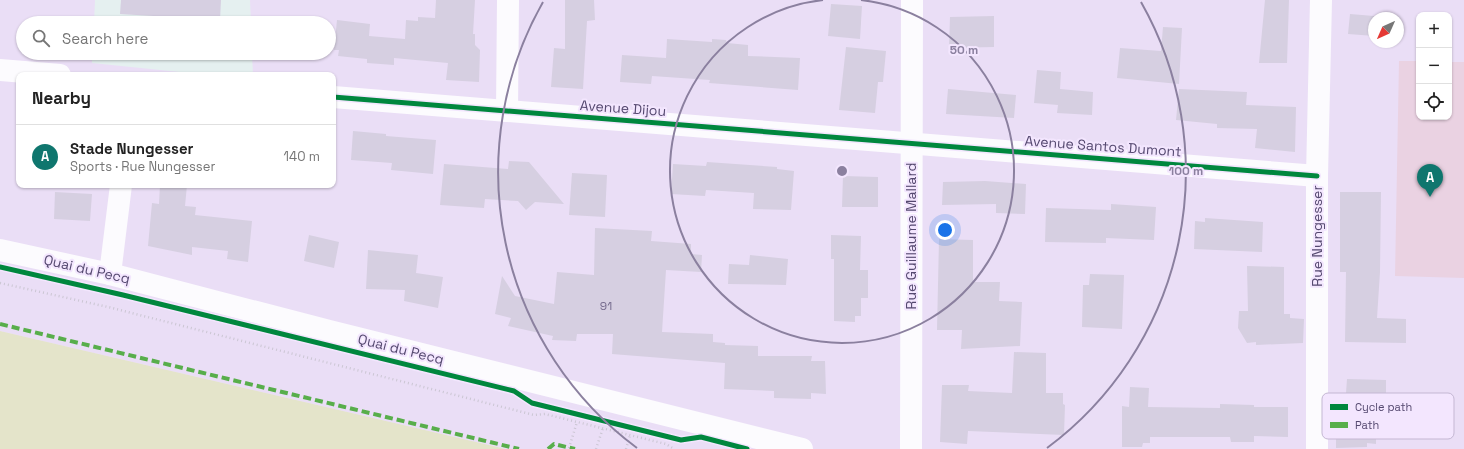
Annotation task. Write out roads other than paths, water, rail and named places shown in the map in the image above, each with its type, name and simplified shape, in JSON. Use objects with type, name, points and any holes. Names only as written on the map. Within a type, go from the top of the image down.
[{"type":"street","points":[[508,0],[508,111]]},
{"type":"street","name":"Rue Guillaume Mallard","points":[[911,449],[912,0]]},
{"type":"street","name":"Rue Nungesser","points":[[1317,449],[1317,176],[1320,0]]},
{"type":"street","points":[[0,70],[24,72]]},
{"type":"street","name":"Avenue Dijou","points":[[336,97],[911,143]]},
{"type":"street","name":"Avenue Santos Dumont","points":[[911,143],[1317,176]]},
{"type":"street","points":[[110,274],[121,188]]},
{"type":"street","name":"Quai du Pecq","points":[[0,250],[110,274],[329,331],[802,449]]},
{"type":"place","name":"Stade Nungesser","points":[[1430,197]]}]
